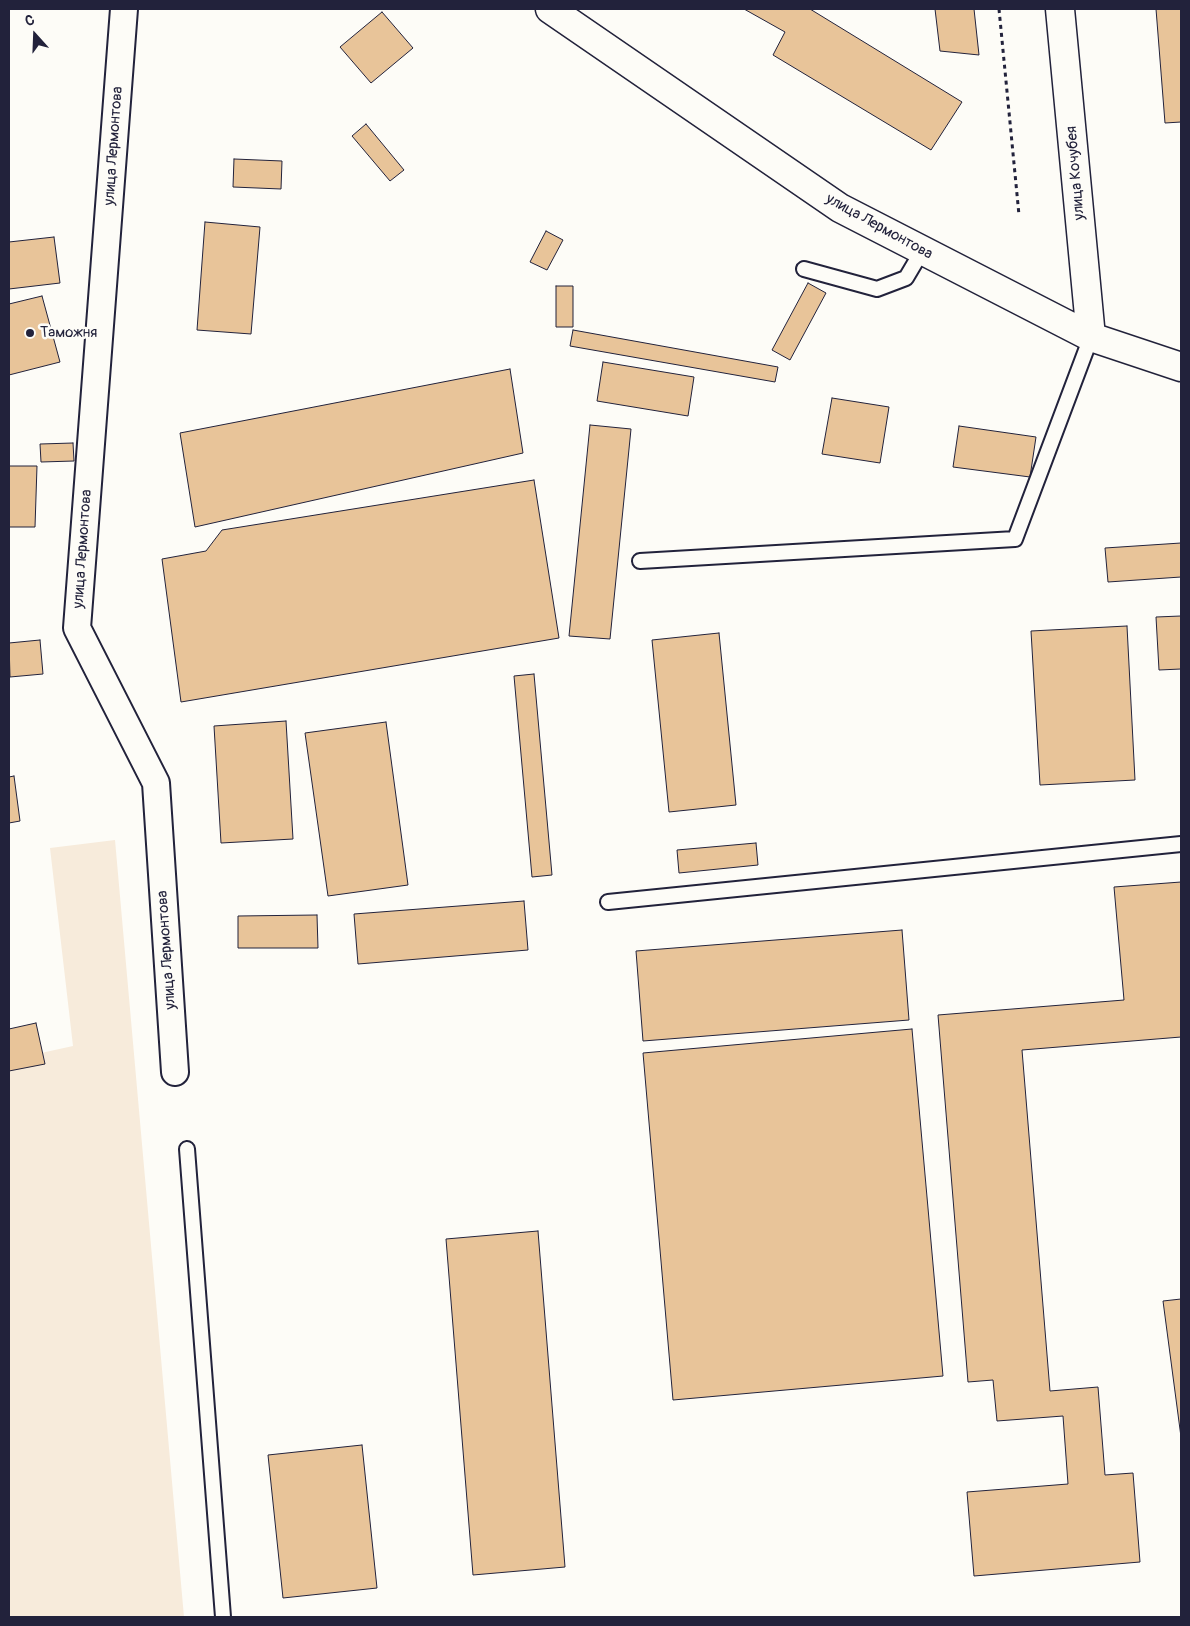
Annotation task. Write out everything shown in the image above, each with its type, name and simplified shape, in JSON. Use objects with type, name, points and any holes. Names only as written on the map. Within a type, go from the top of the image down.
[{"type":"street","name":"улица Лермонтова","points":[[124,9],[77,628],[156,783],[175,1072]]},
{"type":"street","name":"улица Лермонтова","points":[[550,9],[840,208],[1091,337],[1181,367]]},
{"type":"street","name":"улица Кочубея","points":[[1060,9],[1091,337]]},
{"type":"lane","points":[[804,269],[877,289],[906,278],[922,251]]},
{"type":"lane","points":[[640,561],[1015,539],[1091,337]]},
{"type":"lane","points":[[608,902],[1181,844]]},
{"type":"lane","points":[[187,1149],[223,1617]]},
{"type":"path","points":[[999,9],[1019,215]]},
{"type":"shaded area","points":[[115,840],[184,1617],[9,1617],[9,1060],[73,1046],[50,848]]},
{"type":"building","points":[[744,9],[810,9],[962,102],[931,150],[773,55],[785,32]]},
{"type":"building","points":[[935,9],[974,9],[979,55],[940,51]]},
{"type":"building","points":[[1156,9],[1181,9],[1181,122],[1165,123]]},
{"type":"building","points":[[382,12],[413,48],[371,83],[340,47]]},
{"type":"building","points":[[366,124],[404,170],[390,181],[352,136]]},
{"type":"building","points":[[234,159],[282,161],[281,189],[233,187]]},
{"type":"building","points":[[205,222],[260,227],[251,334],[197,330]]},
{"type":"building","points":[[546,231],[563,240],[547,270],[530,262]]},
{"type":"building","points":[[54,237],[60,283],[9,289],[9,242]]},
{"type":"building","points":[[808,283],[826,293],[790,360],[772,350]]},
{"type":"building","points":[[556,286],[573,286],[573,327],[556,327]]},
{"type":"building","name":"Таможня","points":[[42,296],[60,362],[9,375],[9,304]]},
{"type":"building","points":[[573,330],[778,367],[775,382],[570,346]]},
{"type":"building","points":[[603,362],[694,377],[688,416],[597,401]]},
{"type":"building","points":[[510,369],[523,453],[195,527],[180,433]]},
{"type":"building","points":[[832,398],[889,407],[880,463],[822,454]]},
{"type":"building","points":[[590,425],[631,429],[610,639],[569,636]]},
{"type":"building","points":[[959,426],[1036,437],[1030,477],[953,467]]},
{"type":"building","points":[[73,443],[74,461],[41,462],[40,444]]},
{"type":"building","points":[[9,466],[37,466],[35,527],[9,527]]},
{"type":"building","points":[[534,480],[559,638],[181,702],[162,559],[206,551],[222,530]]},
{"type":"building","points":[[1181,543],[1181,577],[1108,582],[1105,548]]},
{"type":"building","points":[[1181,616],[1181,669],[1159,670],[1156,617]]},
{"type":"building","points":[[1127,626],[1135,780],[1040,785],[1031,631]]},
{"type":"building","points":[[719,633],[736,805],[669,812],[652,640]]},
{"type":"building","points":[[40,640],[43,674],[10,677],[9,643]]},
{"type":"building","points":[[534,674],[552,875],[532,877],[514,676]]},
{"type":"building","points":[[286,721],[293,839],[221,843],[214,726]]},
{"type":"building","points":[[386,722],[408,885],[328,896],[305,733]]},
{"type":"building","points":[[14,776],[20,821],[9,823],[9,777]]},
{"type":"building","points":[[756,843],[758,865],[679,873],[677,850]]},
{"type":"building","points":[[1181,882],[1181,1037],[1022,1050],[1050,1391],[1098,1387],[1105,1475],[1133,1473],[1140,1562],[974,1576],[967,1492],[1068,1484],[1063,1416],[997,1421],[993,1380],[968,1382],[938,1015],[1124,1000],[1114,887]]},
{"type":"building","points":[[524,901],[528,950],[358,964],[354,914]]},
{"type":"building","points":[[317,915],[318,948],[238,948],[238,916]]},
{"type":"building","points":[[902,930],[909,1020],[643,1041],[636,951]]},
{"type":"building","points":[[36,1023],[45,1064],[9,1071],[9,1029]]},
{"type":"building","points":[[912,1029],[943,1376],[673,1400],[643,1053]]},
{"type":"building","points":[[538,1231],[565,1567],[473,1575],[446,1239]]},
{"type":"building","points":[[1181,1299],[1181,1437],[1163,1301]]},
{"type":"building","points":[[362,1445],[377,1588],[283,1598],[268,1455]]},
{"type":"place","name":"Таможня","points":[[30,333]]}]
